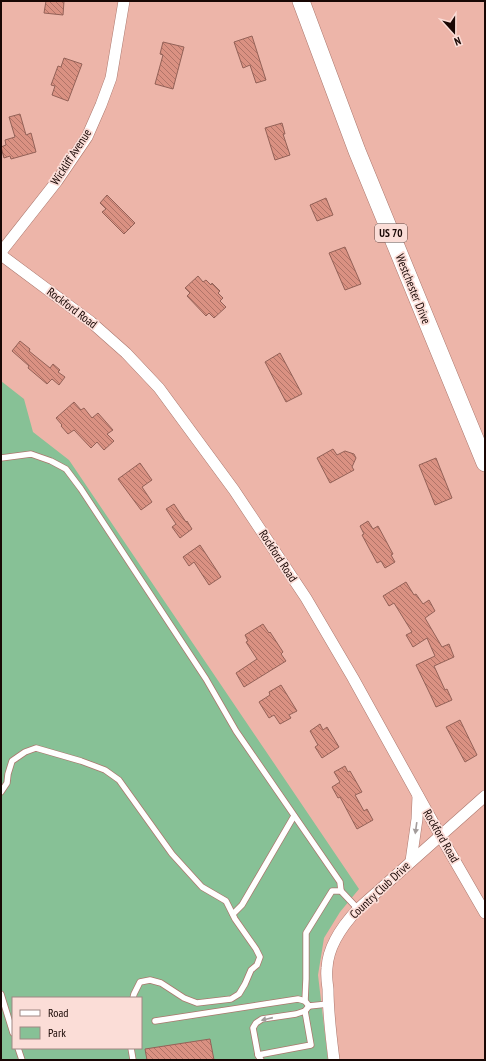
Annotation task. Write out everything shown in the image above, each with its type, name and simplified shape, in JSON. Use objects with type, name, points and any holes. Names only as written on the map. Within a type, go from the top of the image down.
[{"type":"main road","name":"Westchester Drive","points":[[301,1],[357,151],[485,463]]},
{"type":"street","name":"Wickliff Avenue","points":[[1,253],[56,182],[87,137],[111,78],[124,1]]},
{"type":"street","name":"Rockford Road","points":[[1,253],[91,322],[126,354],[159,388],[243,501],[306,598],[353,678],[485,913]]},
{"type":"street","points":[[411,861],[417,819],[418,795]]},
{"type":"street","name":"Country Club Drive","points":[[334,1060],[328,1004],[327,968],[335,941],[348,919],[358,909],[485,796]]},
{"type":"lane","points":[[1,458],[31,454],[51,461],[66,469],[81,489],[206,679],[236,731],[340,882],[341,891],[358,909]]},
{"type":"lane","points":[[1,792],[7,783],[12,762],[25,752],[36,748],[81,761],[105,770],[119,780],[172,854],[202,887],[226,901],[235,919],[260,957],[257,964],[251,970],[239,994],[231,999],[198,1003],[184,998],[161,983],[150,980],[140,982],[133,997]]},
{"type":"lane","points":[[233,914],[242,905],[294,816]]},
{"type":"lane","points":[[305,1011],[296,1014],[262,1019],[256,1023],[253,1028],[258,1058],[311,1045],[305,1011],[307,1003],[306,933],[332,891],[341,891]]},
{"type":"lane","points":[[1,994],[12,1030]]},
{"type":"lane","points":[[155,1021],[298,1000],[307,1003],[328,1004]]},
{"type":"lane","points":[[18,1049],[22,1060]]},
{"type":"lane","points":[[131,1049],[133,1060]]},
{"type":"green space","points":[[1,381],[24,399],[33,432],[69,460],[359,889],[340,912],[324,938],[318,975],[328,1060],[1,1060]]},
{"type":"building","points":[[46,1],[64,1],[63,15],[44,13]]},
{"type":"building","points":[[252,36],[266,80],[256,83],[250,65],[243,68],[234,42]]},
{"type":"building","points":[[163,42],[184,47],[173,89],[155,84],[163,55],[160,54]]},
{"type":"building","points":[[64,58],[82,64],[68,101],[52,95],[55,86],[51,85],[58,66],[61,67]]},
{"type":"building","points":[[20,114],[26,135],[31,133],[36,152],[11,159],[10,156],[4,158],[1,147],[6,145],[5,140],[15,137],[9,117]]},
{"type":"building","points":[[282,123],[285,134],[283,134],[290,155],[275,160],[265,128]]},
{"type":"building","points":[[107,195],[135,223],[124,234],[102,212],[106,209],[100,203]]},
{"type":"building","points":[[326,198],[333,215],[317,221],[310,205]]},
{"type":"building","points":[[345,247],[361,284],[345,290],[329,253]]},
{"type":"building","points":[[198,276],[203,282],[206,280],[211,285],[212,283],[220,291],[218,293],[223,298],[220,301],[226,307],[214,318],[209,313],[206,316],[187,296],[190,293],[185,288]]},
{"type":"building","points":[[20,341],[30,349],[29,351],[50,368],[53,364],[60,370],[58,372],[65,377],[59,385],[52,379],[47,384],[28,368],[29,366],[12,351]]},
{"type":"building","points":[[280,353],[302,394],[286,402],[265,362]]},
{"type":"building","points":[[74,402],[81,410],[84,408],[92,418],[98,413],[113,430],[107,434],[114,441],[104,450],[97,442],[91,448],[74,430],[68,434],[56,418]]},
{"type":"building","points":[[333,449],[337,455],[345,451],[354,454],[356,458],[352,467],[354,470],[330,483],[317,458]]},
{"type":"building","points":[[436,458],[452,498],[435,505],[419,465]]},
{"type":"building","points":[[140,463],[152,480],[142,487],[152,502],[141,510],[118,479]]},
{"type":"building","points":[[174,504],[192,529],[180,538],[172,527],[176,524],[166,509]]},
{"type":"building","points":[[368,521],[373,529],[378,526],[393,554],[391,555],[395,562],[385,568],[381,561],[377,563],[362,535],[364,534],[360,526]]},
{"type":"building","points":[[200,545],[221,577],[209,585],[194,562],[189,566],[183,557]]},
{"type":"building","points":[[406,582],[414,595],[416,594],[423,604],[429,600],[435,611],[425,618],[442,647],[449,644],[454,657],[434,666],[445,690],[447,689],[452,700],[436,707],[416,665],[435,656],[427,638],[413,647],[406,635],[412,632],[394,603],[389,606],[383,596]]},
{"type":"building","points":[[263,624],[283,652],[281,654],[286,661],[244,687],[236,673],[257,659],[246,642],[248,641],[245,635]]},
{"type":"building","points":[[281,685],[297,711],[289,715],[291,718],[280,724],[274,715],[269,718],[259,702],[270,695],[269,692]]},
{"type":"building","points":[[460,720],[477,755],[465,762],[446,727]]},
{"type":"building","points":[[320,724],[323,730],[327,727],[339,747],[322,758],[315,747],[318,745],[310,731]]},
{"type":"building","points":[[345,766],[348,772],[350,771],[362,792],[355,795],[364,811],[367,809],[373,820],[357,829],[340,797],[338,798],[332,787],[340,782],[334,772]]},
{"type":"building","points":[[210,1039],[214,1060],[147,1060],[145,1049]]}]
